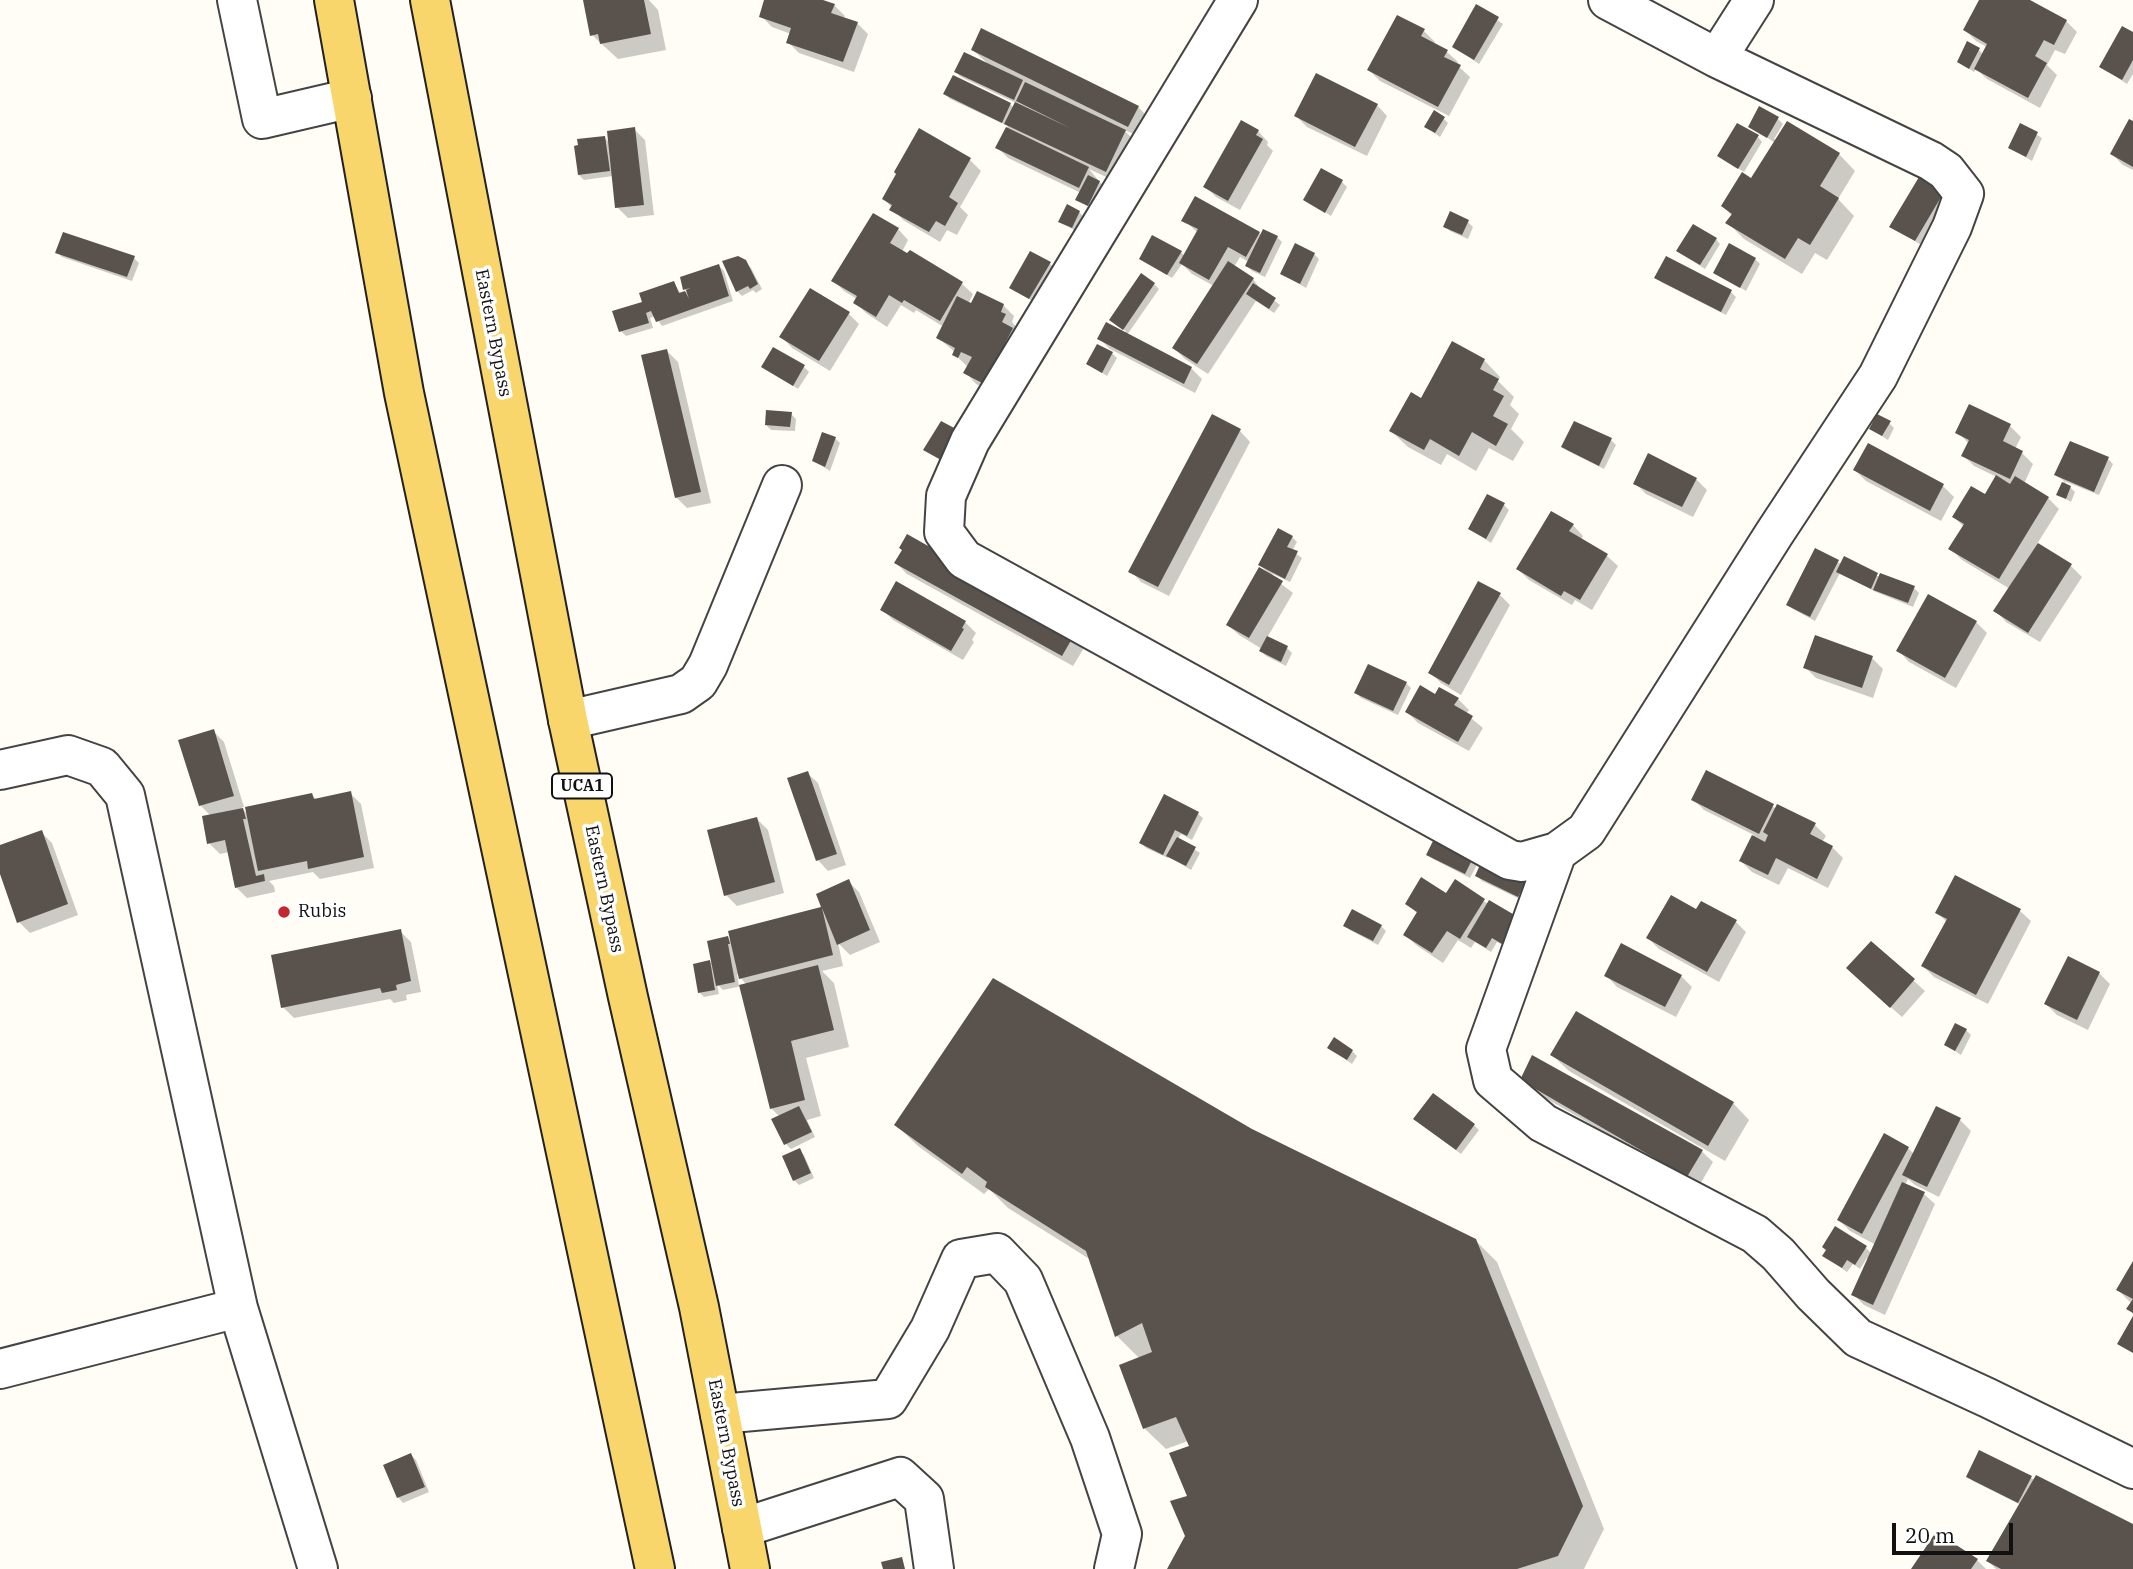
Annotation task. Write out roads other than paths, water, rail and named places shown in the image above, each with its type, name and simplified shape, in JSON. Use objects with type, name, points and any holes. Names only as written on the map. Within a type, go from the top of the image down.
[{"type":"main road","points":[[334,0],[404,393],[655,1569]]},
{"type":"main road","name":"Eastern Bypass","points":[[430,0],[568,720],[699,1307],[750,1569]]},
{"type":"street","points":[[237,0],[262,119],[352,98]]},
{"type":"street","points":[[1238,0],[971,441],[946,496],[944,532],[964,559],[1510,860],[1522,862],[1557,852],[1587,831],[1774,534],[1878,376],[1952,228],[1964,194],[1946,171],[1931,162],[1717,58],[1608,0]]},
{"type":"street","points":[[1717,58],[1754,0]]},
{"type":"street","points":[[568,720],[681,694],[698,682],[708,665],[782,485]]},
{"type":"street","points":[[0,771],[68,755],[102,767],[125,795],[238,1308],[318,1569]]},
{"type":"street","points":[[1557,852],[1486,1049],[1493,1080],[1543,1123],[1755,1234],[1778,1254],[1813,1294],[1858,1338],[2133,1469]]},
{"type":"street","points":[[720,1414],[888,1399],[930,1329],[961,1259],[997,1253],[1023,1280],[1090,1438],[1122,1534],[1114,1569]]},
{"type":"street","points":[[0,1370],[238,1308]]},
{"type":"street","points":[[743,1528],[900,1477],[924,1500],[933,1569]]},
{"type":"place","name":"Rubis","points":[[284,912]]}]
